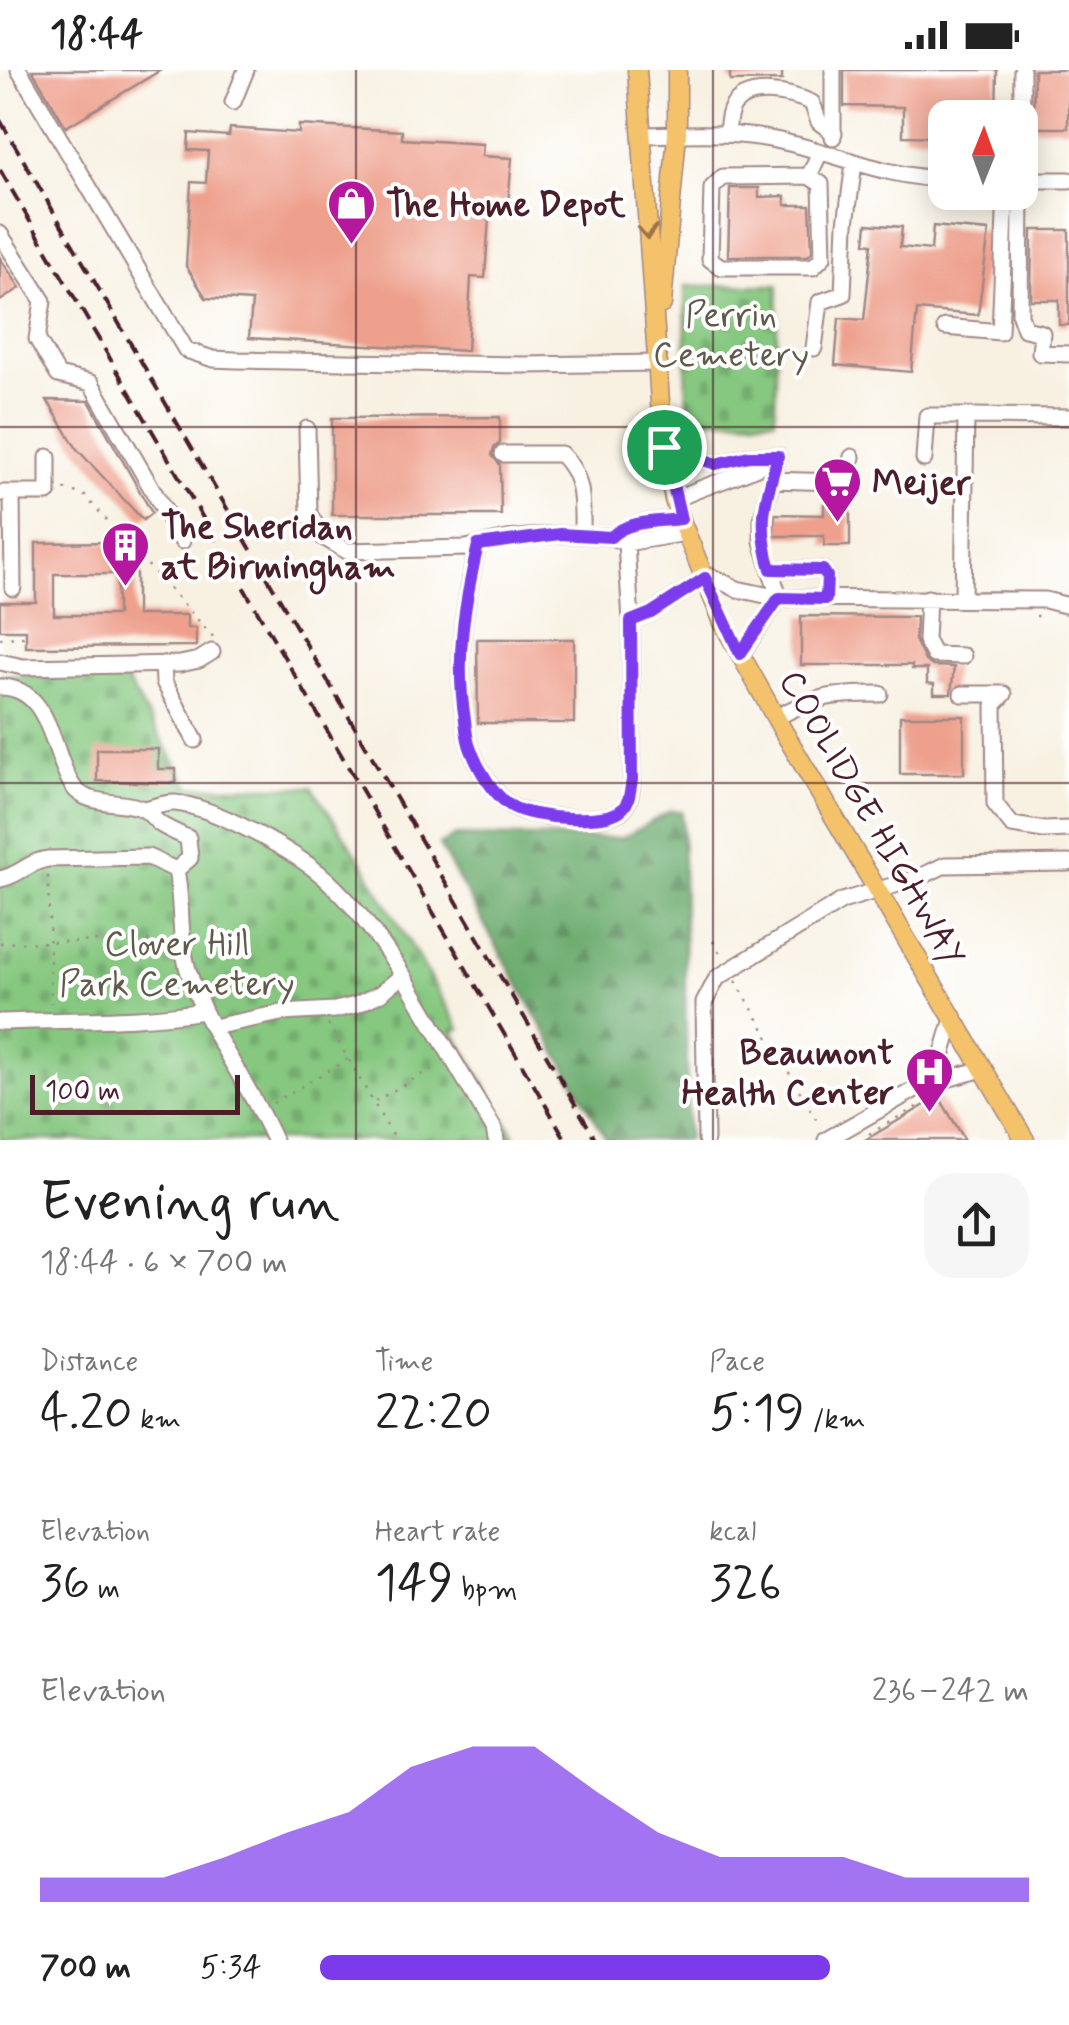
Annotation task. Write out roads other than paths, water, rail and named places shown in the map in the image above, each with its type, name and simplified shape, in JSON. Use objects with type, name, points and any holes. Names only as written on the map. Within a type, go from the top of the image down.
[{"type":"main road","name":"COOLIDGE HIGHWAY","points":[[637,70],[664,447],[683,526],[740,654],[1025,1140]]},
{"type":"main road","name":"COOLIDGE HIGHWAY","points":[[658,343],[677,134],[678,70]]},
{"type":"street","points":[[18,70],[186,350],[196,356],[466,364],[660,363]]},
{"type":"street","points":[[233,102],[246,70]]},
{"type":"street","points":[[809,176],[827,154],[834,133],[833,70]]},
{"type":"street","points":[[1022,70],[1022,100]]},
{"type":"street","points":[[726,134],[730,111],[740,98],[754,94],[812,103],[819,122],[834,133]]},
{"type":"street","points":[[642,135],[765,137],[882,172],[928,177]]},
{"type":"street","points":[[814,348],[820,302],[844,294],[846,224],[854,163]]},
{"type":"street","points":[[809,176],[822,184],[823,258],[813,267],[721,266],[710,259],[712,188],[724,177],[809,176]]},
{"type":"street","points":[[1038,180],[1069,180]]},
{"type":"street","points":[[945,328],[1000,332],[1005,210]]},
{"type":"street","points":[[1021,210],[1020,315],[1025,328],[1042,333],[1040,352],[1069,354]]},
{"type":"street","points":[[0,234],[43,301],[38,339],[58,375],[92,384],[182,541]]},
{"type":"street","points":[[924,458],[926,416],[1069,417]]},
{"type":"street","points":[[963,599],[966,416]]},
{"type":"street","points":[[307,428],[309,514],[322,537],[347,551],[417,551],[560,534],[618,540],[683,526]]},
{"type":"street","points":[[664,447],[716,464],[749,456],[778,456]]},
{"type":"street","points":[[503,454],[561,454],[573,465],[582,490],[582,536]]},
{"type":"street","points":[[778,456],[762,518],[762,541],[779,598]]},
{"type":"street","points":[[674,500],[715,481],[754,470],[778,456]]},
{"type":"street","points":[[13,588],[6,493],[48,493],[48,457]]},
{"type":"street","points":[[771,480],[837,482],[850,470],[852,457]]},
{"type":"street","points":[[478,545],[460,634],[462,704],[469,748],[510,806],[534,815],[606,818],[622,811],[632,780],[631,621],[618,540]]},
{"type":"street","points":[[771,569],[823,570],[827,576],[826,599]]},
{"type":"street","points":[[631,621],[651,613],[703,575],[737,589],[779,598],[1045,600],[1069,606]]},
{"type":"street","points":[[740,654],[779,598]]},
{"type":"street","points":[[928,598],[926,640],[934,656],[962,656]]},
{"type":"street","points":[[0,662],[23,667],[190,664],[212,652]]},
{"type":"street","points":[[163,664],[164,682],[195,740]]},
{"type":"street","points":[[0,687],[12,687],[32,697],[74,790],[92,799],[145,809],[173,802],[214,815],[269,840],[325,878],[382,943],[403,975],[494,1130],[496,1140]]},
{"type":"street","points":[[776,718],[803,702],[828,694],[880,694]]},
{"type":"street","points":[[962,694],[1004,694],[994,704],[995,804],[1012,824],[1069,830]]},
{"type":"street","points":[[145,809],[158,823],[188,838],[190,858],[176,870]]},
{"type":"street","points":[[0,879],[15,876],[34,860],[48,859],[148,857],[176,870]]},
{"type":"street","points":[[706,1140],[704,1003],[717,978],[842,901],[955,863],[1069,863]]},
{"type":"street","points":[[176,870],[188,972],[203,1011],[274,1140]]},
{"type":"street","points":[[213,1027],[280,1013],[356,1005],[403,975]]},
{"type":"street","points":[[0,1022],[138,1020],[203,1011]]},
{"type":"street","points":[[922,1086],[939,1066],[953,1019]]},
{"type":"street","points":[[824,1134],[922,1086],[982,1069]]},
{"type":"railway","points":[[0,120],[596,1140]]},
{"type":"railway","points":[[0,170],[566,1140]]},
{"type":"place","name":"The Home Depot","points":[[351,246]]},
{"type":"place","name":"Meijer","points":[[837,524]]},
{"type":"place","name":"The Sheridan at Birmingham","points":[[126,588]]},
{"type":"place","name":"Beaumont Health Center","points":[[929,1114]]},
{"type":"park label","name":"Perrin Cemetery","points":[[731,334]]},
{"type":"park label","name":"Clover Hill Park Cemetery","points":[[177,963]]}]
